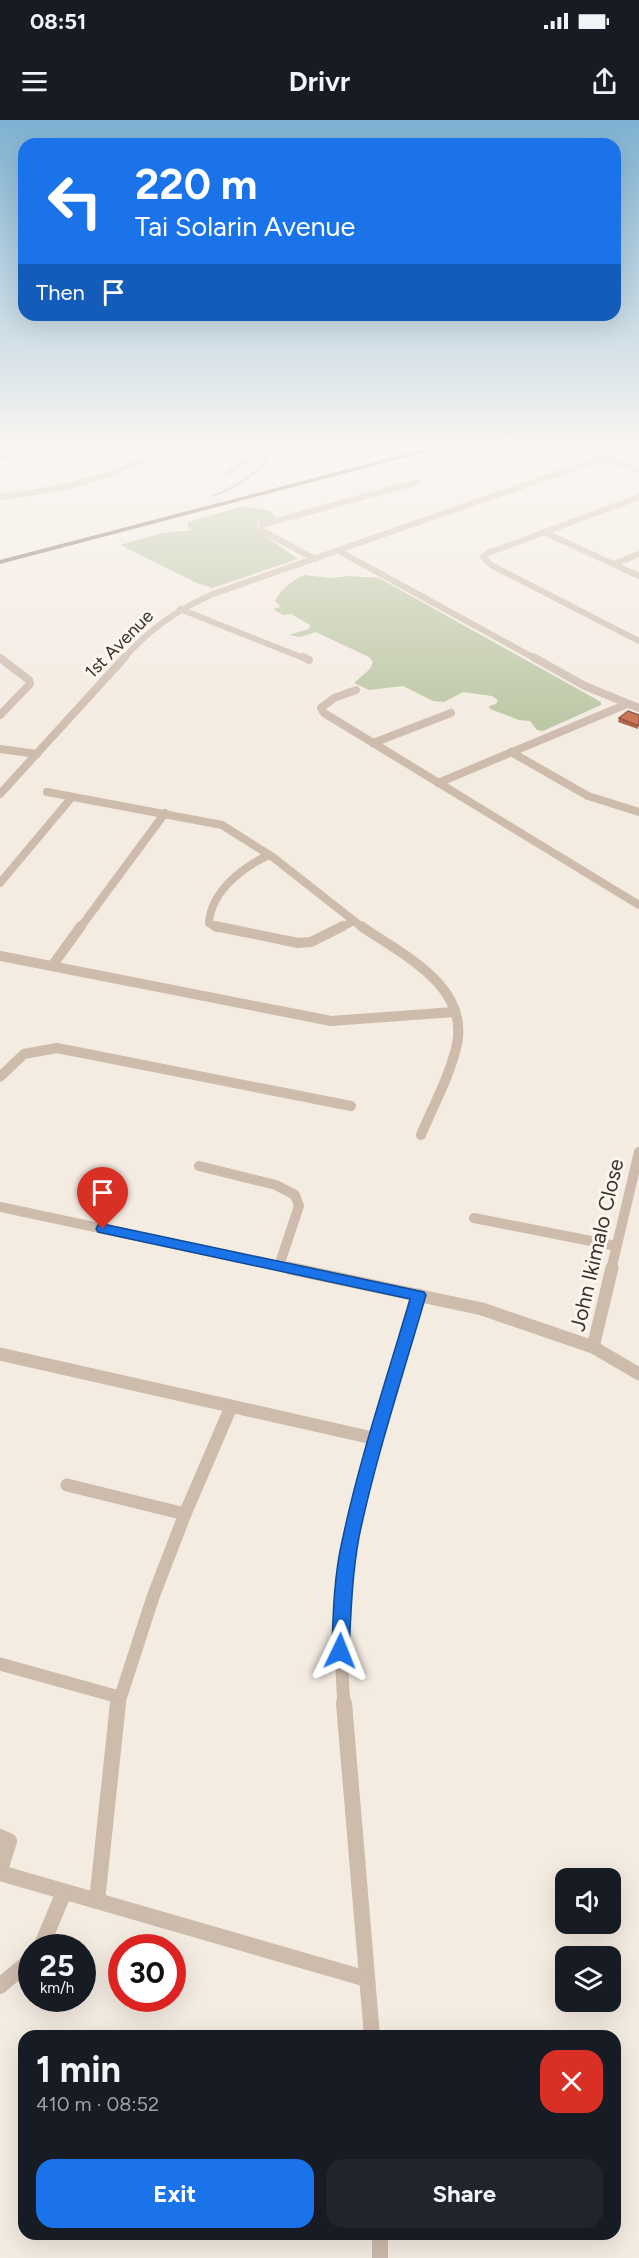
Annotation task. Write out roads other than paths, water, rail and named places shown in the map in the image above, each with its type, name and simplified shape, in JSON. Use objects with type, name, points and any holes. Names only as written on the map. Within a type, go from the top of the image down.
[{"type":"main road","points":[[0,562],[59,547]]},
{"type":"street","points":[[290,547],[315,559]]},
{"type":"street","name":"1st Avenue","points":[[0,794],[145,635],[180,609],[213,594],[351,547]]},
{"type":"street","points":[[505,547],[488,553],[483,557],[484,560],[639,641]]},
{"type":"street","points":[[576,547],[639,576]]},
{"type":"street","points":[[339,551],[585,686],[639,708]]},
{"type":"street","points":[[614,564],[639,554]]},
{"type":"street","points":[[180,609],[309,660]]},
{"type":"street","points":[[0,658],[29,680],[30,684],[0,715]]},
{"type":"street","points":[[356,690],[334,698],[321,708],[324,713],[639,905]]},
{"type":"street","points":[[438,783],[627,704]]},
{"type":"street","points":[[373,743],[451,713]]},
{"type":"street","points":[[0,749],[37,754]]},
{"type":"street","points":[[511,753],[579,793],[601,802],[639,812]]},
{"type":"street","points":[[47,792],[222,825],[243,836],[354,921],[431,975],[446,992],[454,1012],[458,1035],[453,1056],[421,1135]]},
{"type":"street","points":[[0,883],[72,797]]},
{"type":"street","points":[[52,966],[165,813]]},
{"type":"street","points":[[269,855],[233,875],[209,912],[209,923],[220,929],[297,942],[311,942],[354,921]]},
{"type":"street","points":[[0,956],[331,1021],[454,1012]]},
{"type":"street","points":[[0,1077],[20,1055],[57,1048],[351,1106]]},
{"type":"street","name":"John Ikimalo Close","points":[[593,1347],[639,1152]]},
{"type":"street","points":[[199,1166],[276,1185],[295,1195],[299,1206],[279,1266]]},
{"type":"street","points":[[0,1207],[482,1309],[593,1347],[639,1374]]},
{"type":"street","points":[[474,1218],[616,1246]]},
{"type":"street","points":[[371,2030],[340,1651],[343,1595],[351,1538],[377,1438],[419,1295]]},
{"type":"street","points":[[0,1354],[377,1438]]},
{"type":"street","points":[[97,1901],[119,1697],[185,1514],[231,1407]]},
{"type":"street","points":[[67,1485],[185,1514]]},
{"type":"street","points":[[0,1664],[119,1697]]},
{"type":"street","points":[[0,1837],[9,1841],[0,1872],[367,1979]]},
{"type":"street","points":[[46,1934],[64,1892]]},
{"type":"street","points":[[0,1986],[18,1971]]},
{"type":"street","points":[[380,2258],[381,2240]]}]
